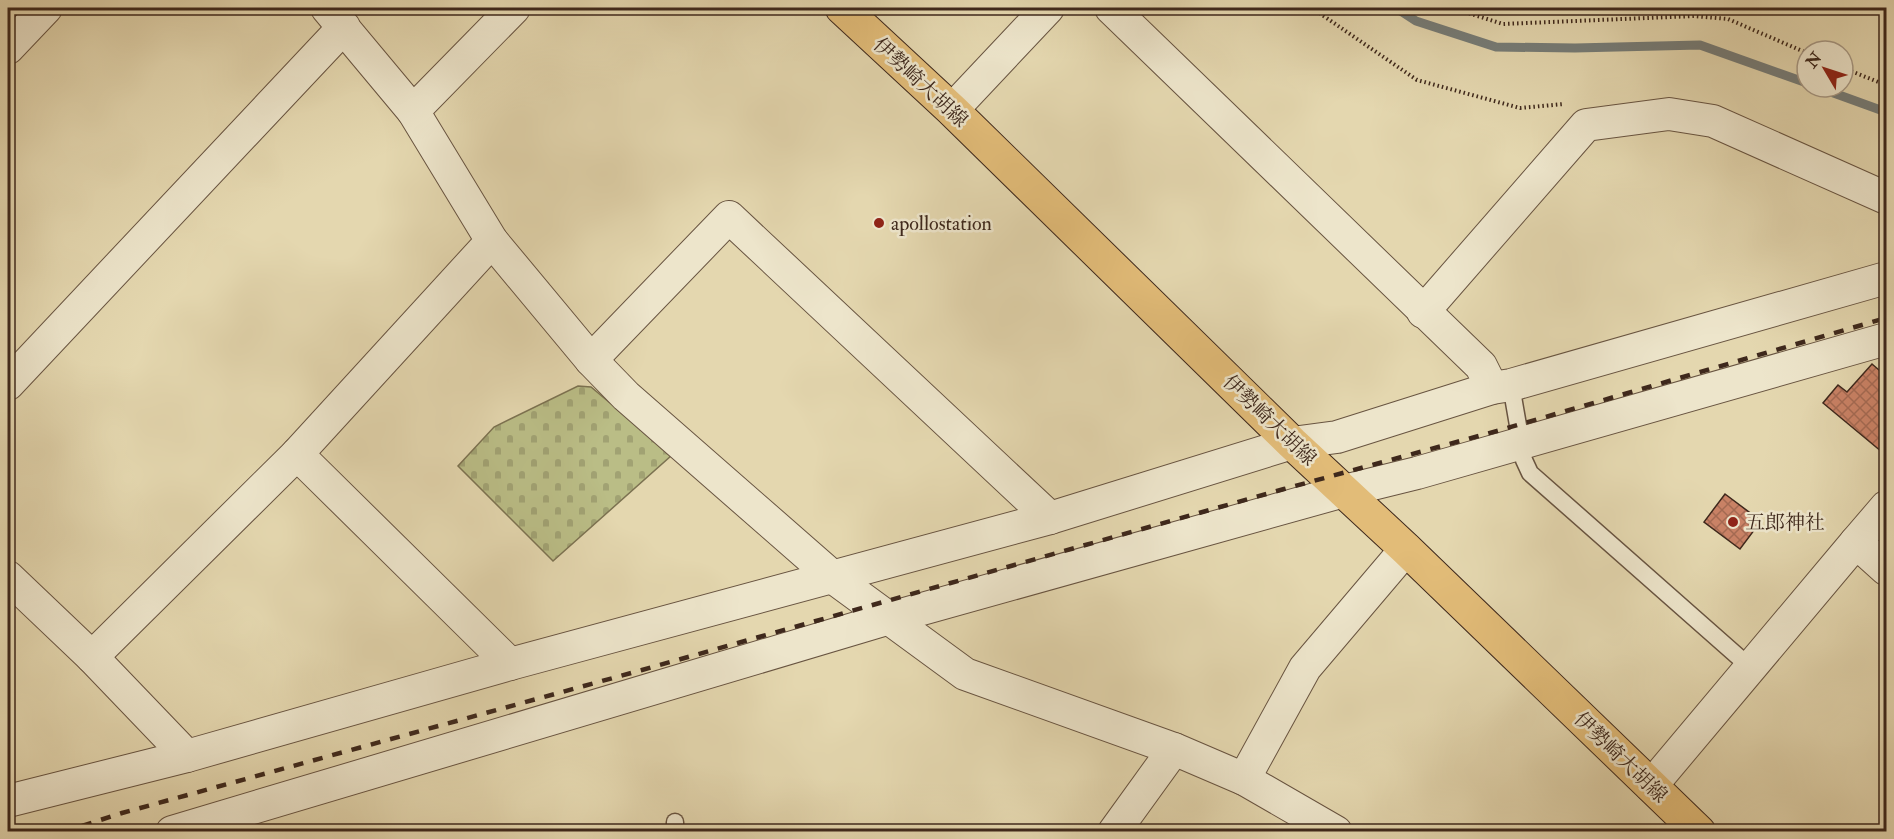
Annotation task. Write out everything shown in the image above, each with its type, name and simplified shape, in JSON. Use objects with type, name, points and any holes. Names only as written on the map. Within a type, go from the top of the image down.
[{"type":"main road","name":"伊勢崎大胡線","points":[[842,8],[952,110],[1292,442],[1699,831]]},
{"type":"street","points":[[8,48],[46,8]]},
{"type":"street","points":[[413,111],[514,8]]},
{"type":"street","points":[[952,110],[1048,8]]},
{"type":"street","points":[[1111,8],[1501,386]]},
{"type":"street","points":[[8,384],[335,17],[413,111],[492,241],[591,360],[626,396],[834,578],[965,674],[1174,749],[1244,779],[1336,831]]},
{"type":"street","points":[[1424,312],[1586,125],[1669,114],[1713,121],[1887,198]]},
{"type":"street","points":[[591,360],[729,217],[1050,518]]},
{"type":"street","points":[[93,657],[297,454],[492,241]]},
{"type":"street","points":[[8,801],[187,756],[510,664],[1050,518],[1292,442],[1337,437],[1501,386],[1887,278]]},
{"type":"street","points":[[172,831],[890,618],[1521,444],[1887,339]]},
{"type":"street","points":[[297,454],[510,664]]},
{"type":"street","points":[[1651,786],[1887,507]]},
{"type":"street","points":[[1856,542],[1887,569]]},
{"type":"street","points":[[1244,779],[1305,668],[1406,549]]},
{"type":"street","points":[[8,577],[93,657],[187,756]]},
{"type":"street","points":[[1114,831],[1174,749]]},
{"type":"lane","points":[[1501,386],[1530,473],[1751,668]]},
{"type":"path","points":[[1452,8],[1503,24],[1694,16],[1728,19],[1795,49]]},
{"type":"path","points":[[1855,73],[1887,85]]},
{"type":"green space","points":[[578,386],[591,387],[672,455],[553,561],[458,466],[494,427]]},
{"type":"building","points":[[1872,364],[1886,376],[1886,447],[1882,452],[1823,403],[1838,385],[1847,392]]},
{"type":"building","name":"五郎神社","points":[[1725,494],[1761,521],[1740,549],[1704,522]]},
{"type":"waterway","points":[[1396,8],[1416,21],[1496,47],[1700,45],[1795,79]]},
{"type":"waterway","points":[[1850,99],[1886,112]]},
{"type":"railway","points":[[63,832],[122,813],[1497,431],[1886,318]]},
{"type":"place","name":"apollostation","points":[[879,223]]},
{"type":"place","name":"五郎神社","points":[[1733,522]]}]
